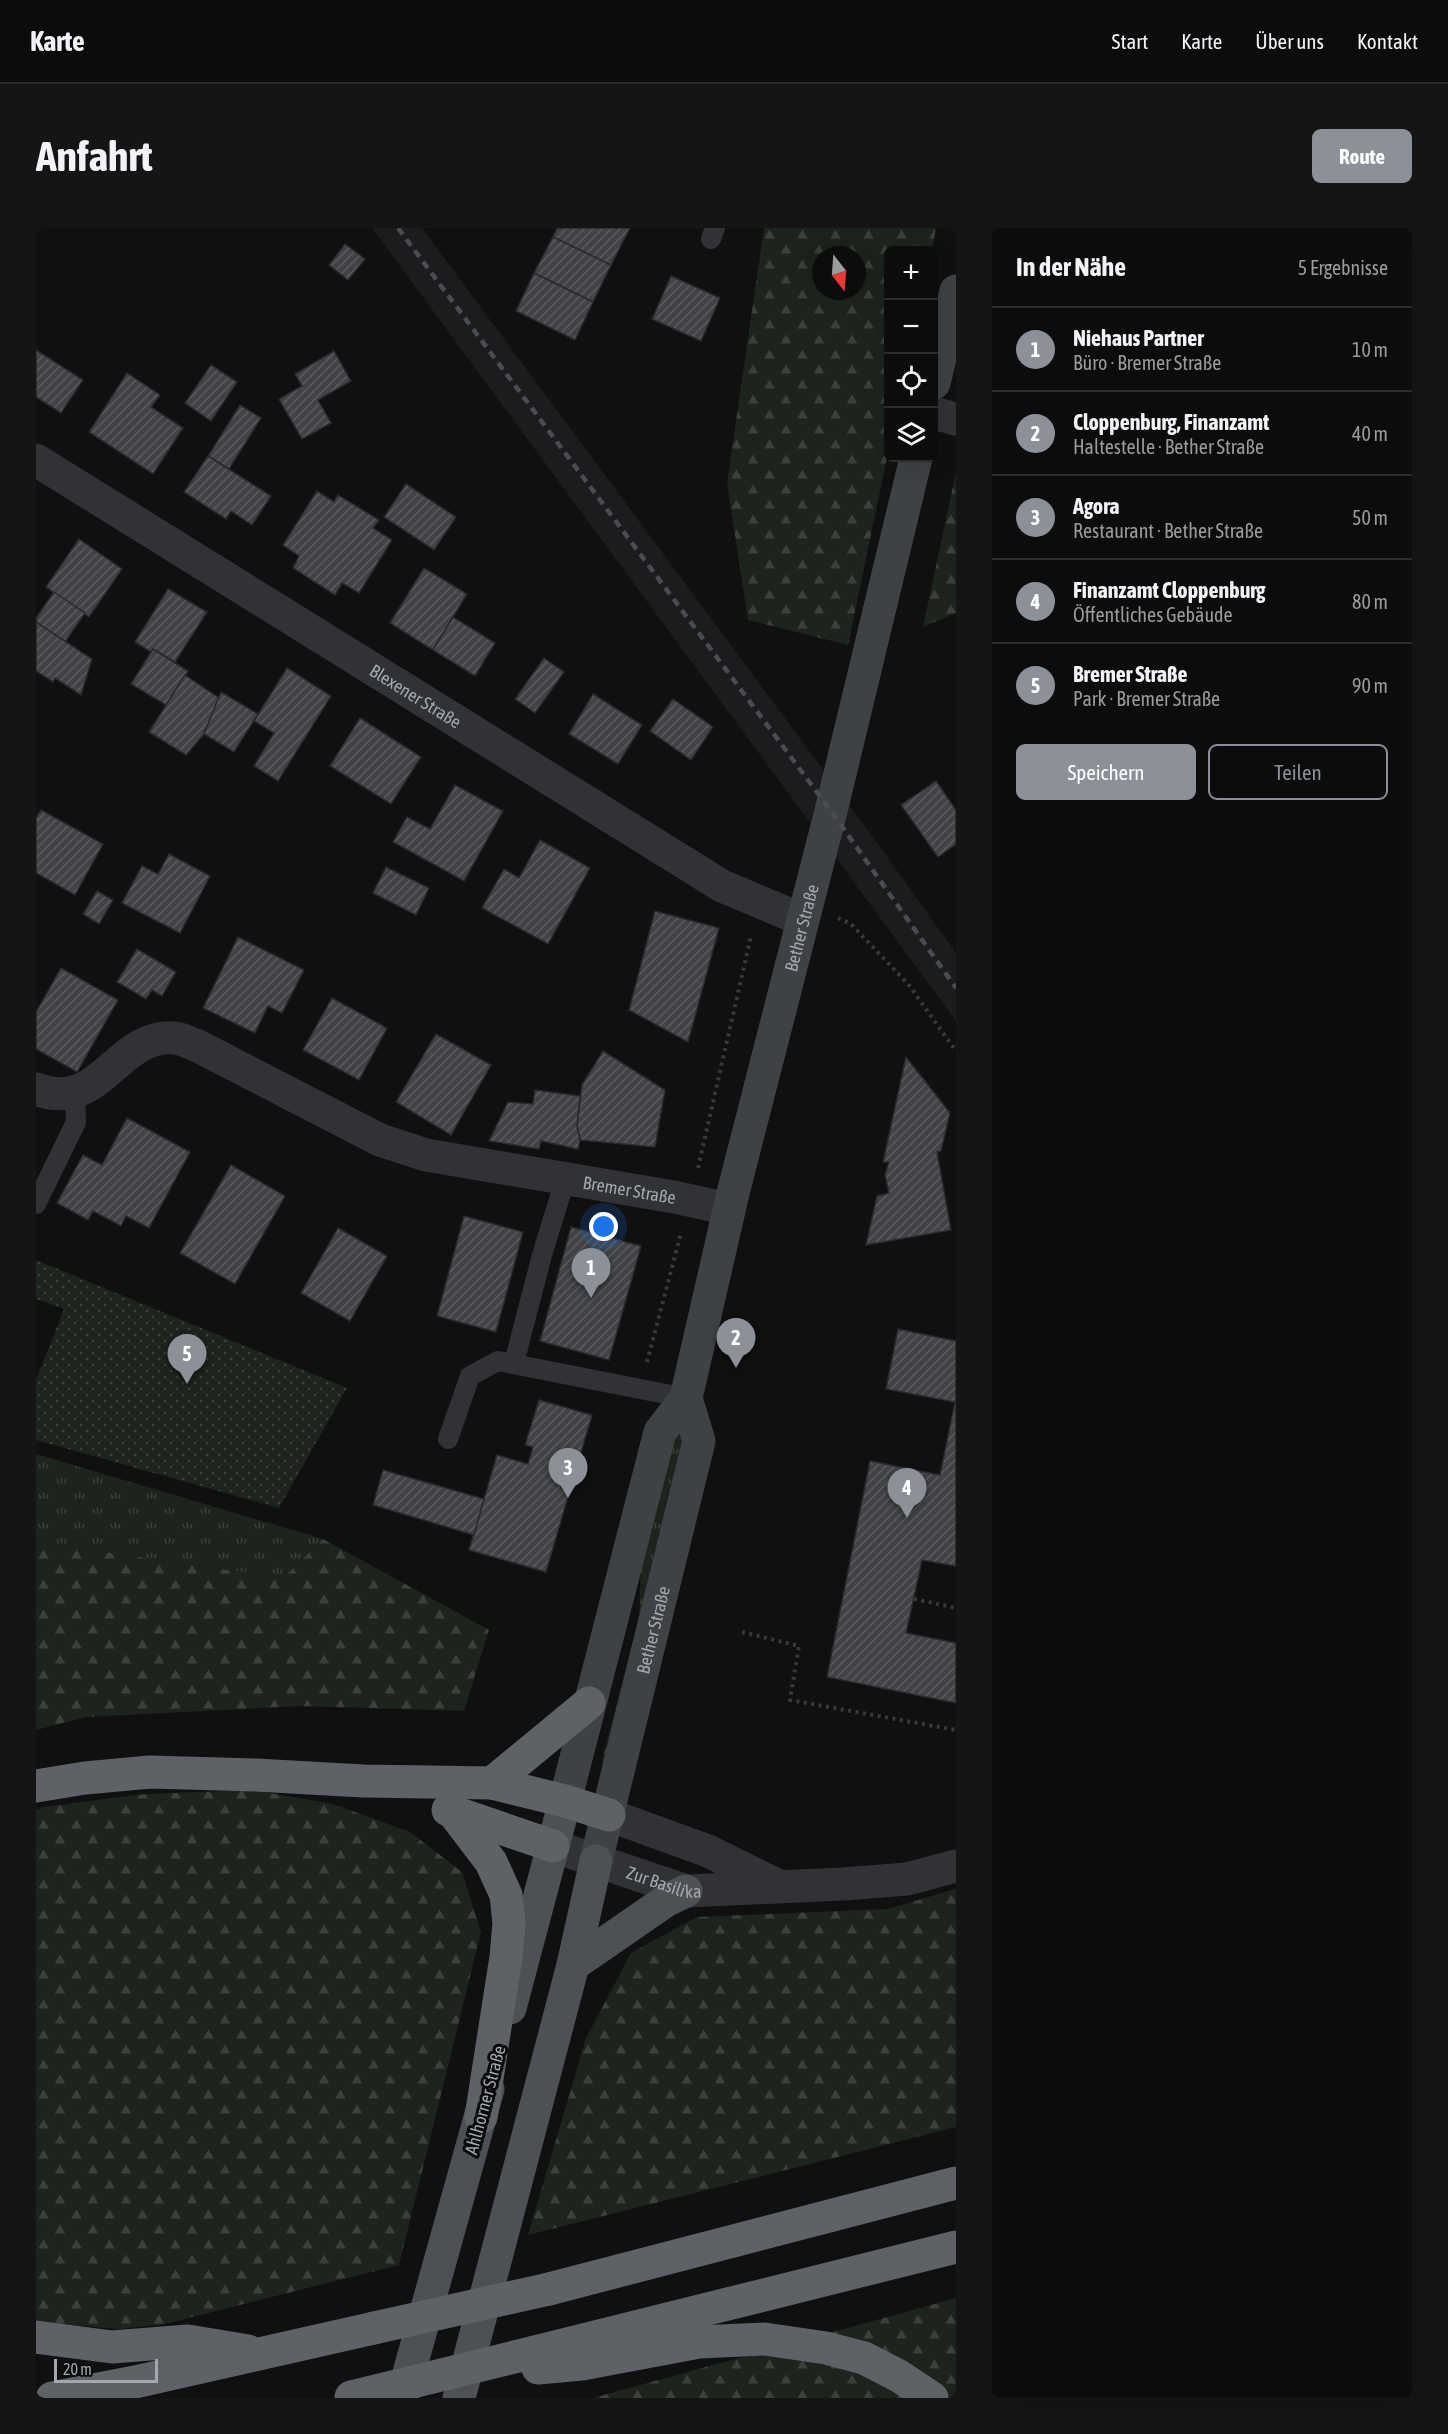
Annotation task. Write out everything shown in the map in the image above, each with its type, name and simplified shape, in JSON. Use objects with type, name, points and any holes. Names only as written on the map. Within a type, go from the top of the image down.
[{"type":"highway","points":[[492,1783],[589,1703]]},
{"type":"highway","points":[[36,1786],[84,1778],[150,1772],[363,1781],[492,1783],[565,1801],[609,1815]]},
{"type":"highway","points":[[363,1781],[553,1846]]},
{"type":"highway","points":[[453,1812],[491,1862],[506,1894],[509,1923],[506,1958],[481,2117]]},
{"type":"highway","points":[[52,2398],[549,2289],[956,2183]]},
{"type":"highway","points":[[349,2398],[457,2386],[533,2361],[956,2247]]},
{"type":"highway","points":[[36,2337],[112,2347],[188,2341],[265,2353]]},
{"type":"highway","points":[[533,2361],[582,2364],[699,2342],[765,2339],[826,2348],[864,2358],[899,2376],[932,2398]]},
{"type":"main road","name":"Ahlhorner Straße","points":[[402,2398],[481,2117],[565,1801]]},
{"type":"main road","points":[[457,2386],[573,1965],[596,1861]]},
{"type":"main road","points":[[573,1965],[667,1900],[686,1891]]},
{"type":"street","points":[[938,363],[956,291]]},
{"type":"street","points":[[938,414],[956,419]]},
{"type":"street","name":"Blexener Straße","points":[[36,460],[712,879],[760,903],[805,911]]},
{"type":"street","name":"Bether Straße","points":[[565,1801],[660,1432],[686,1398],[729,1209],[915,462]]},
{"type":"street","name":"Bremer Straße","points":[[75,1093],[97,1082],[116,1062],[151,1041],[174,1038],[196,1045],[380,1140],[426,1155],[690,1200],[729,1209]]},
{"type":"street","points":[[36,1089],[57,1095],[75,1093]]},
{"type":"street","name":"Bether Straße","points":[[596,1861],[699,1441],[686,1398]]},
{"type":"street","name":"Zur Basilika","points":[[609,1815],[708,1851],[778,1886]]},
{"type":"street","name":"Zur Basilika","points":[[553,1846],[686,1891],[907,1879],[956,1866]]},
{"type":"lane","points":[[36,1204],[75,1122],[75,1093]]},
{"type":"lane","points":[[514,1363],[542,1255],[565,1180]]},
{"type":"lane","points":[[448,1439],[470,1376],[498,1360],[686,1398]]},
{"type":"path","points":[[640,1388],[690,1200],[760,903]]},
{"type":"path","points":[[805,911],[851,924],[908,984],[956,1051]]},
{"type":"path","points":[[914,1599],[956,1608]]},
{"type":"path","points":[[742,1632],[799,1646],[790,1700],[956,1731]]},
{"type":"shaded area","points":[[372,228],[422,228],[870,833],[956,953],[956,1021]]},
{"type":"green space","points":[[764,228],[936,228],[933,246],[884,246],[884,462],[886,462],[848,645],[748,620],[727,483]]},
{"type":"green space","points":[[956,472],[956,613],[923,627]]},
{"type":"green space","points":[[36,1260],[347,1388],[279,1508],[36,1440],[36,1380],[64,1309],[36,1299]]},
{"type":"green space","points":[[687,1426],[603,1768],[602,1760],[639,1618],[642,1542],[670,1434]]},
{"type":"green space","points":[[36,1454],[323,1539],[283,1578],[36,1542]]},
{"type":"green space","points":[[323,1539],[489,1630],[464,1711],[300,1706],[86,1717],[36,1730],[36,1542],[283,1578]]},
{"type":"green space","points":[[252,1790],[333,1804],[410,1832],[462,1872],[481,1932],[399,2265],[165,2324],[120,2329],[36,2322],[36,1810],[43,1807],[145,1794]]},
{"type":"green space","points":[[956,1889],[956,2127],[528,2235],[586,2038],[631,1953],[697,1917],[887,1909]]},
{"type":"green space","points":[[956,2298],[956,2398],[593,2398]]},
{"type":"building","points":[[557,228],[630,228],[611,265],[553,237]]},
{"type":"building","points":[[553,237],[611,265],[593,302],[534,273]]},
{"type":"building","points":[[345,244],[365,259],[348,280],[329,265]]},
{"type":"building","points":[[534,273],[593,302],[575,340],[516,311]]},
{"type":"building","points":[[671,276],[720,298],[701,341],[652,319]]},
{"type":"building","points":[[36,350],[83,380],[61,413],[36,397]]},
{"type":"building","points":[[334,351],[351,381],[318,400],[331,423],[302,439],[279,399],[302,386],[295,374]]},
{"type":"building","points":[[211,365],[237,382],[211,421],[185,403]]},
{"type":"building","points":[[127,373],[160,395],[151,407],[183,428],[153,474],[89,432]]},
{"type":"building","points":[[240,405],[261,418],[229,469],[208,456]]},
{"type":"building","points":[[208,456],[271,496],[252,525],[231,511],[226,519],[184,492]]},
{"type":"building","points":[[406,484],[456,517],[434,550],[384,517]]},
{"type":"building","points":[[317,491],[334,502],[338,495],[379,520],[373,528],[392,540],[359,593],[342,583],[335,595],[293,568],[299,556],[283,545]]},
{"type":"building","points":[[79,539],[122,569],[89,617],[46,587]]},
{"type":"building","points":[[424,568],[467,594],[433,650],[390,623]]},
{"type":"building","points":[[168,589],[207,612],[175,662],[135,642]]},
{"type":"building","points":[[54,592],[85,613],[65,642],[36,622],[36,618]]},
{"type":"building","points":[[453,617],[495,643],[475,676],[433,650]]},
{"type":"building","points":[[36,622],[92,659],[81,695],[55,678],[53,682],[36,671]]},
{"type":"building","points":[[153,649],[188,671],[166,705],[131,684]]},
{"type":"building","points":[[544,658],[564,672],[535,713],[515,699]]},
{"type":"building","points":[[287,668],[331,696],[278,781],[254,766],[274,733],[254,721]]},
{"type":"building","points":[[185,675],[219,698],[204,734],[186,755],[149,732]]},
{"type":"building","points":[[221,692],[258,714],[234,752],[204,734]]},
{"type":"building","points":[[593,694],[642,725],[618,764],[569,734]]},
{"type":"building","points":[[673,699],[713,727],[691,760],[650,731]]},
{"type":"building","points":[[360,718],[421,757],[391,804],[330,766]]},
{"type":"building","points":[[936,781],[956,810],[956,844],[938,857],[901,805]]},
{"type":"building","points":[[455,785],[503,811],[464,881],[393,842],[407,817],[430,829]]},
{"type":"building","points":[[41,810],[103,844],[75,895],[36,873],[36,818]]},
{"type":"building","points":[[540,840],[590,868],[548,944],[482,908],[504,869],[519,878]]},
{"type":"building","points":[[169,854],[210,876],[180,933],[122,903],[142,866],[158,874]]},
{"type":"building","points":[[386,867],[429,888],[416,915],[373,893]]},
{"type":"building","points":[[97,891],[113,900],[99,924],[83,914]]},
{"type":"building","points":[[655,911],[719,928],[688,1042],[629,1010]]},
{"type":"building","points":[[238,937],[304,970],[282,1013],[268,1006],[255,1033],[203,1008]]},
{"type":"building","points":[[137,949],[176,972],[162,996],[152,990],[146,999],[117,982]]},
{"type":"building","points":[[61,968],[118,1000],[77,1072],[36,1049],[36,1012]]},
{"type":"building","points":[[332,998],[387,1028],[359,1080],[303,1050]]},
{"type":"building","points":[[436,1034],[491,1065],[451,1135],[396,1102]]},
{"type":"building","points":[[603,1051],[665,1090],[655,1147],[580,1140],[577,1126],[582,1085]]},
{"type":"building","points":[[906,1057],[950,1113],[941,1151],[937,1152],[951,1230],[866,1245],[877,1196],[889,1193],[885,1175],[889,1162],[883,1162]]},
{"type":"building","points":[[535,1090],[580,1096],[577,1126],[580,1140],[578,1149],[541,1141],[539,1149],[489,1141],[508,1102],[533,1104]]},
{"type":"building","points":[[127,1118],[190,1152],[149,1228],[126,1216],[121,1226],[93,1211],[88,1220],[57,1203],[83,1155],[102,1165]]},
{"type":"building","points":[[231,1165],[285,1196],[235,1284],[180,1253]]},
{"type":"building","points":[[464,1216],[523,1232],[496,1332],[437,1316]]},
{"type":"building","points":[[571,1227],[641,1246],[609,1360],[540,1341]]},
{"type":"building","points":[[338,1228],[387,1256],[350,1321],[301,1293]]},
{"type":"building","points":[[898,1329],[956,1341],[956,1566],[922,1560],[906,1633],[956,1643],[956,1703],[827,1677],[870,1461],[940,1475],[955,1402],[886,1389]]},
{"type":"building","points":[[539,1400],[592,1415],[546,1572],[469,1550],[497,1455],[528,1464],[533,1447],[525,1445]]},
{"type":"building","points":[[383,1470],[484,1499],[474,1535],[373,1505]]},
{"type":"railway","points":[[398,228],[831,811],[956,988]]},
{"type":"place","name":"Niehaus Partner","points":[[591,1298]]},
{"type":"place","name":"Cloppenburg, Finanzamt","points":[[736,1368]]},
{"type":"place","name":"Bremer Straße","points":[[187,1384]]},
{"type":"place","name":"Agora","points":[[568,1498]]},
{"type":"place","name":"Finanzamt Cloppenburg","points":[[907,1518]]}]
